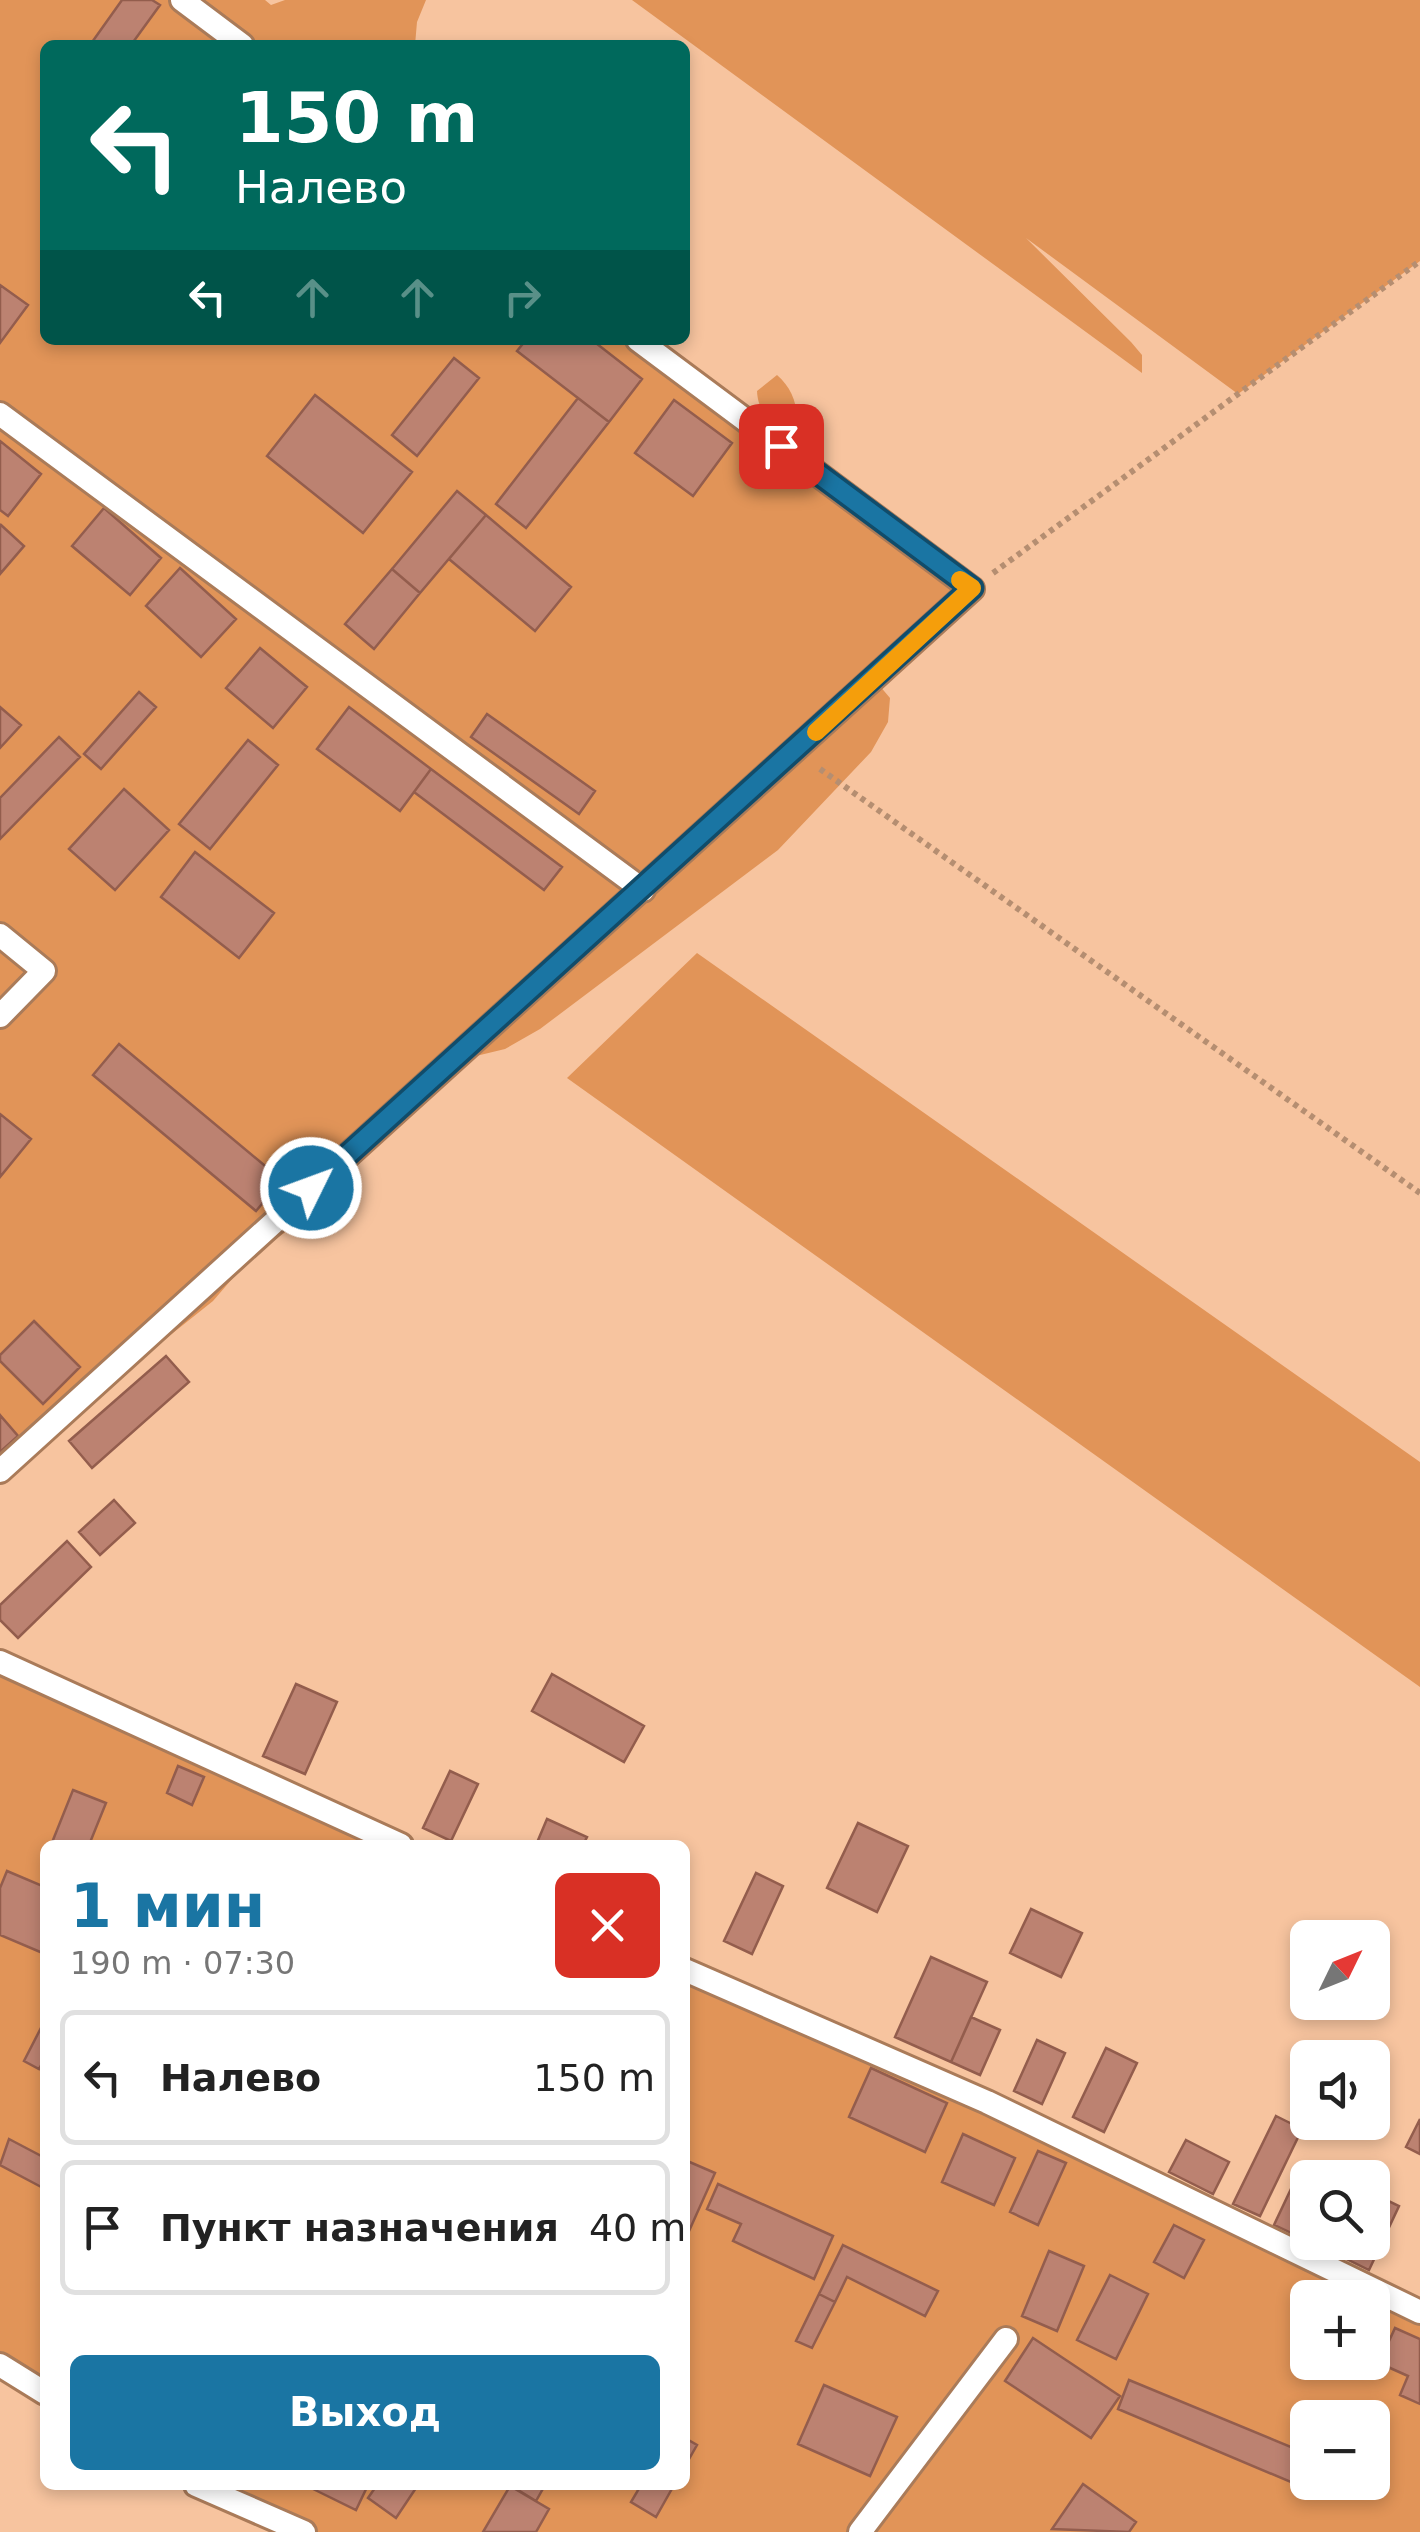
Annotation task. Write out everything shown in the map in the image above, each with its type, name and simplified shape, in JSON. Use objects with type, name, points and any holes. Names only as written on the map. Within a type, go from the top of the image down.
[{"type":"lane","points":[[182,0],[235,40]]},
{"type":"lane","points":[[0,1471],[972,588],[645,345]]},
{"type":"lane","points":[[0,414],[643,890]]},
{"type":"lane","points":[[0,935],[44,971],[0,1016]]},
{"type":"lane","points":[[0,1662],[390,1840]]},
{"type":"lane","points":[[690,1972],[988,2102],[1420,2312]]},
{"type":"lane","points":[[860,2532],[1006,2339]]},
{"type":"lane","points":[[0,2365],[40,2389]]},
{"type":"lane","points":[[207,2490],[304,2532]]},
{"type":"path","points":[[972,588],[1420,261]]},
{"type":"path","points":[[794,751],[1420,1193]]},
{"type":"shaded area","points":[[0,0],[265,0],[271,5],[285,0],[426,0],[417,22],[415,40],[40,40],[40,345],[645,345],[972,589],[879,685],[890,698],[888,722],[871,752],[778,850],[540,1029],[505,1049],[476,1056],[468,1046],[287,1231],[251,1257],[213,1301],[0,1471]]},
{"type":"shaded area","points":[[632,0],[1420,0],[1420,261],[1238,394],[1026,238],[1131,342],[1142,355],[1142,373]]},
{"type":"shaded area","points":[[777,375],[795,405],[796,426],[786,429],[766,414],[758,398],[757,391]]},
{"type":"shaded area","points":[[697,953],[1420,1462],[1420,1687],[567,1078]]},
{"type":"shaded area","points":[[0,1662],[390,1840],[40,1840],[40,2390],[0,2365]]},
{"type":"shaded area","points":[[690,1972],[1290,2252],[1290,2260],[1308,2260],[1351,2280],[1290,2280],[1290,2380],[1390,2380],[1390,2298],[1420,2312],[1420,2532],[304,2532],[207,2490],[690,2490]]},
{"type":"building","points":[[122,0],[152,0],[160,5],[135,40],[94,40]]},
{"type":"building","points":[[0,285],[28,305],[0,343]]},
{"type":"building","points":[[522,345],[598,345],[642,379],[609,422],[517,351]]},
{"type":"building","points":[[454,358],[479,378],[417,456],[392,435]]},
{"type":"building","points":[[315,395],[412,472],[363,533],[267,456]]},
{"type":"building","points":[[578,398],[609,422],[526,528],[496,504]]},
{"type":"building","points":[[674,400],[732,443],[693,496],[635,453]]},
{"type":"building","points":[[0,441],[41,474],[8,516],[0,510]]},
{"type":"building","points":[[457,491],[486,515],[420,593],[392,569]]},
{"type":"building","points":[[104,508],[161,558],[130,595],[72,546]]},
{"type":"building","points":[[486,515],[571,587],[535,631],[449,559]]},
{"type":"building","points":[[0,527],[24,546],[0,574]]},
{"type":"building","points":[[180,568],[236,619],[201,657],[146,606]]},
{"type":"building","points":[[392,569],[420,593],[374,649],[345,624]]},
{"type":"building","points":[[260,648],[307,687],[273,728],[226,688]]},
{"type":"building","points":[[139,692],[156,707],[101,769],[84,754]]},
{"type":"building","points":[[0,707],[21,725],[0,748]]},
{"type":"building","points":[[349,707],[431,769],[400,811],[317,749]]},
{"type":"building","points":[[487,714],[595,791],[579,814],[471,737]]},
{"type":"building","points":[[59,737],[80,757],[0,839],[0,798]]},
{"type":"building","points":[[248,740],[278,765],[210,849],[179,824]]},
{"type":"building","points":[[431,769],[562,867],[544,890],[414,792]]},
{"type":"building","points":[[124,789],[169,830],[115,890],[69,849]]},
{"type":"building","points":[[195,852],[274,913],[239,958],[161,897]]},
{"type":"building","points":[[119,1044],[282,1180],[256,1211],[93,1075]]},
{"type":"building","points":[[0,1114],[31,1139],[0,1177]]},
{"type":"building","points":[[34,1321],[80,1367],[43,1404],[0,1361],[0,1355]]},
{"type":"building","points":[[166,1356],[189,1382],[92,1468],[69,1441]]},
{"type":"building","points":[[0,1415],[18,1436],[0,1452]]},
{"type":"building","points":[[114,1500],[135,1523],[100,1555],[79,1532]]},
{"type":"building","points":[[67,1541],[91,1567],[18,1638],[0,1620],[0,1605]]},
{"type":"building","points":[[552,1674],[644,1726],[624,1762],[532,1711]]},
{"type":"building","points":[[296,1684],[337,1702],[305,1774],[263,1756]]},
{"type":"building","points":[[178,1766],[204,1777],[192,1805],[167,1793]]},
{"type":"building","points":[[450,1771],[478,1784],[451,1840],[423,1828]]},
{"type":"building","points":[[73,1790],[106,1803],[91,1840],[53,1840]]},
{"type":"building","points":[[547,1819],[587,1837],[586,1840],[538,1840]]},
{"type":"building","points":[[858,1823],[908,1846],[877,1912],[827,1888]]},
{"type":"building","points":[[7,1871],[40,1885],[40,1952],[0,1935],[0,1888]]},
{"type":"building","points":[[756,1873],[783,1886],[752,1954],[724,1941]]},
{"type":"building","points":[[1031,1909],[1082,1933],[1061,1977],[1010,1953]]},
{"type":"building","points":[[931,1957],[987,1982],[951,2062],[895,2037]]},
{"type":"building","points":[[971,2017],[1000,2030],[980,2075],[951,2062]]},
{"type":"building","points":[[40,2030],[40,2067],[24,2061]]},
{"type":"building","points":[[1037,2040],[1065,2053],[1042,2104],[1014,2091]]},
{"type":"building","points":[[1106,2048],[1137,2063],[1104,2132],[1073,2117]]},
{"type":"building","points":[[871,2068],[947,2103],[925,2152],[849,2117]]},
{"type":"building","points":[[1276,2116],[1290,2123],[1290,2140],[1297,2140],[1260,2216],[1233,2204]]},
{"type":"building","points":[[1420,2119],[1420,2154],[1406,2147]]},
{"type":"building","points":[[963,2134],[1015,2158],[994,2205],[942,2182]]},
{"type":"building","points":[[9,2139],[40,2155],[40,2186],[0,2165]]},
{"type":"building","points":[[1186,2140],[1229,2162],[1213,2194],[1169,2172]]},
{"type":"building","points":[[1038,2151],[1066,2163],[1038,2225],[1010,2212]]},
{"type":"building","points":[[690,2162],[715,2173],[690,2229]]},
{"type":"building","points":[[718,2184],[833,2236],[814,2279],[733,2241],[741,2224],[707,2209]]},
{"type":"building","points":[[1290,2191],[1290,2233],[1274,2225]]},
{"type":"building","points":[[1390,2202],[1399,2206],[1390,2225]]},
{"type":"building","points":[[1174,2225],[1204,2240],[1184,2278],[1154,2262]]},
{"type":"building","points":[[843,2245],[938,2291],[925,2316],[847,2277],[835,2302],[819,2294]]},
{"type":"building","points":[[1049,2251],[1084,2266],[1057,2331],[1022,2316]]},
{"type":"building","points":[[1349,2260],[1374,2260],[1369,2270]]},
{"type":"building","points":[[1110,2275],[1148,2294],[1116,2359],[1077,2340]]},
{"type":"building","points":[[819,2294],[835,2302],[812,2348],[796,2341]]},
{"type":"building","points":[[1395,2328],[1420,2339],[1420,2404],[1400,2395],[1408,2376],[1390,2368],[1390,2339]]},
{"type":"building","points":[[1033,2338],[1120,2396],[1091,2438],[1005,2381]]},
{"type":"building","points":[[1129,2380],[1290,2447],[1290,2482],[1118,2409]]},
{"type":"building","points":[[824,2385],[897,2417],[870,2476],[798,2444]]},
{"type":"building","points":[[1083,2484],[1136,2522],[1129,2532],[1052,2529]]},
{"type":"building","points":[[315,2490],[366,2490],[356,2510]]},
{"type":"building","points":[[374,2490],[415,2490],[396,2518],[368,2498]]},
{"type":"building","points":[[508,2490],[517,2490],[549,2509],[536,2532],[483,2532]]},
{"type":"building","points":[[518,2490],[542,2490],[536,2501]]},
{"type":"building","points":[[638,2490],[671,2490],[656,2517],[631,2502]]},
{"type":"slow traffic","points":[[816,732],[972,588],[960,580]]},
{"type":"route","points":[[311,1188],[972,588],[781,446]]}]
